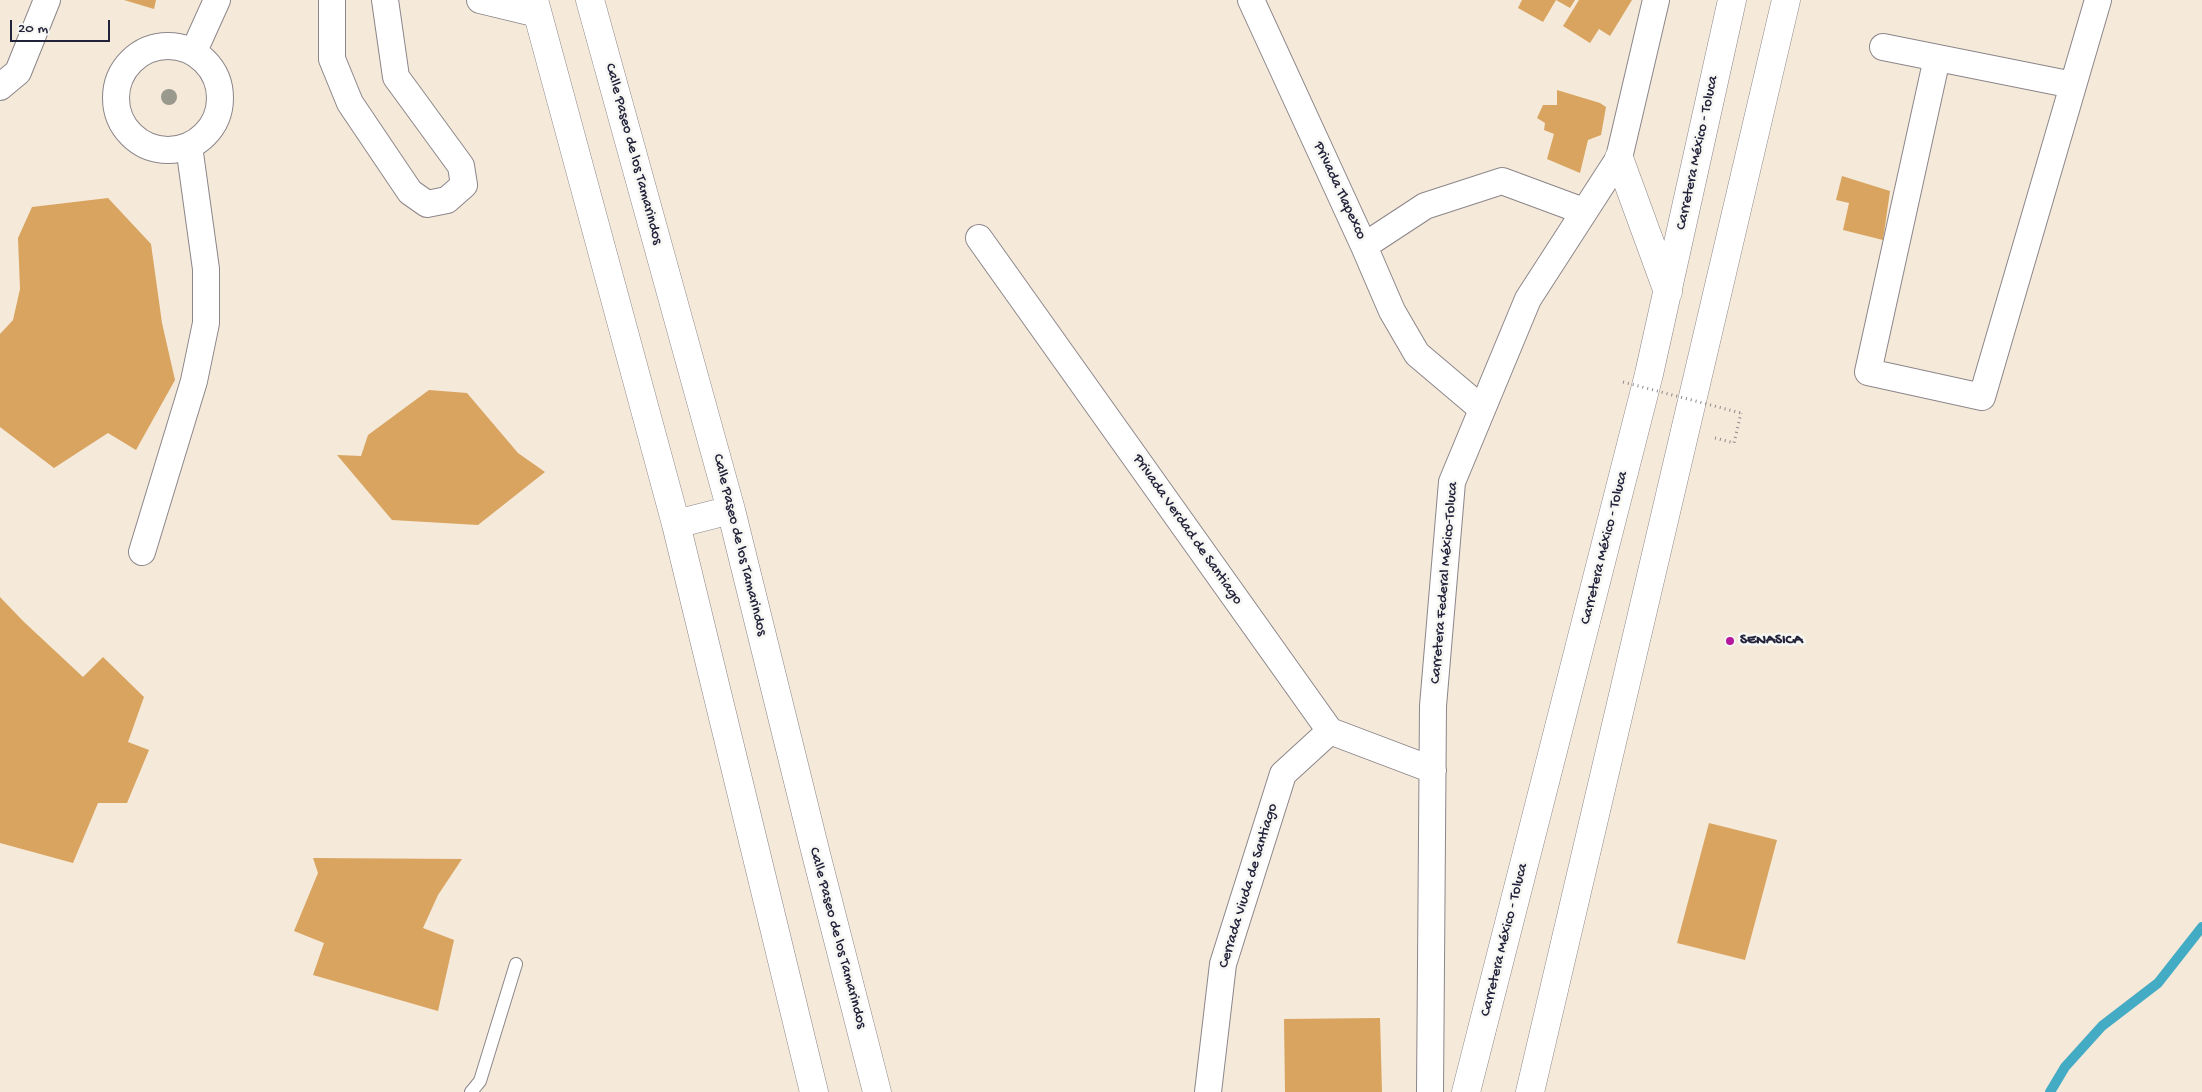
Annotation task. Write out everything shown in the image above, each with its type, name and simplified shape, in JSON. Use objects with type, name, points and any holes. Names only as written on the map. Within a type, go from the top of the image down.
[{"type":"main road","name":"Calle Paseo de los Tamarindos","points":[[590,0],[731,510],[877,1092]]},
{"type":"main road","name":"Carretera México - Toluca","points":[[1466,1092],[1647,384],[1732,0]]},
{"type":"main road","points":[[1530,1092],[1786,0]]},
{"type":"main road","points":[[536,7],[676,524],[814,1092]]},
{"type":"main road","points":[[1619,158],[1668,292]]},
{"type":"main road","points":[[676,524],[731,510]]},
{"type":"street","points":[[0,87],[18,72],[46,0]]},
{"type":"street","points":[[194,52],[216,0]]},
{"type":"street","points":[[332,0],[332,59],[350,103],[410,192],[427,204],[448,200],[464,184],[461,166],[396,78],[385,0]]},
{"type":"street","points":[[480,0],[536,7]]},
{"type":"street","name":"Privada Tlapexco","points":[[1251,0],[1364,246],[1425,206],[1502,181],[1583,211]]},
{"type":"street","name":"Carretera Federal México-Toluca","points":[[1430,1092],[1433,706],[1452,482],[1528,299],[1583,211],[1619,158],[1656,0]]},
{"type":"street","points":[[1937,58],[1868,372],[1982,397],[2096,1]]},
{"type":"street","points":[[162,45],[179,46],[194,52],[207,62],[216,76],[220,92],[220,109],[213,124],[203,137],[189,146],[173,150],[156,149],[141,143],[128,133],[119,119],[115,103],[116,86],[122,71],[132,58],[146,50],[162,45]]},
{"type":"street","points":[[1884,47],[2073,85]]},
{"type":"street","points":[[142,552],[194,381],[206,324],[206,269],[189,146]]},
{"type":"street","name":"Privada Verdad de Santiago","points":[[979,238],[1330,731]]},
{"type":"street","points":[[1364,246],[1392,311],[1416,354],[1482,409]]},
{"type":"street","points":[[1330,731],[1433,770]]},
{"type":"street","name":"Cerrada Viuda de Santiago","points":[[1208,1092],[1223,964],[1283,774],[1330,731]]},
{"type":"lane","points":[[471,1092],[480,1081],[516,964]]},
{"type":"path","points":[[1623,382],[1742,413],[1734,443]]},
{"type":"building","points":[[124,0],[156,0],[154,9]]},
{"type":"building","points":[[1522,0],[1556,0],[1543,22],[1518,8]]},
{"type":"building","points":[[1556,0],[1575,0],[1570,8]]},
{"type":"building","points":[[1579,0],[1632,0],[1610,36],[1599,29],[1590,43],[1563,26]]},
{"type":"building","points":[[1557,90],[1600,103],[1606,107],[1601,135],[1588,140],[1580,173],[1547,159],[1554,134],[1544,130],[1545,123],[1537,118],[1543,105],[1557,105]]},
{"type":"building","points":[[1842,176],[1890,191],[1883,240],[1843,230],[1849,203],[1836,200]]},
{"type":"building","points":[[108,198],[151,244],[162,323],[175,380],[136,450],[108,433],[54,468],[0,427],[0,334],[13,320],[20,289],[18,238],[32,207]]},
{"type":"building","points":[[429,390],[467,393],[518,453],[545,472],[478,525],[392,520],[337,455],[361,456],[368,435]]},
{"type":"building","points":[[0,597],[83,677],[103,657],[144,697],[128,742],[149,750],[127,803],[98,803],[73,863],[0,843]]},
{"type":"building","points":[[1709,823],[1777,840],[1745,960],[1677,943]]},
{"type":"building","points":[[313,858],[462,859],[438,895],[423,928],[454,940],[438,1011],[313,975],[324,943],[294,931],[318,873]]},
{"type":"building","points":[[1380,1018],[1382,1092],[1285,1092],[1284,1019]]},
{"type":"waterway","points":[[2050,1092],[2065,1067],[2102,1026],[2158,983],[2202,927]]},
{"type":"place","name":"SENASICA","points":[[1730,641]]}]
